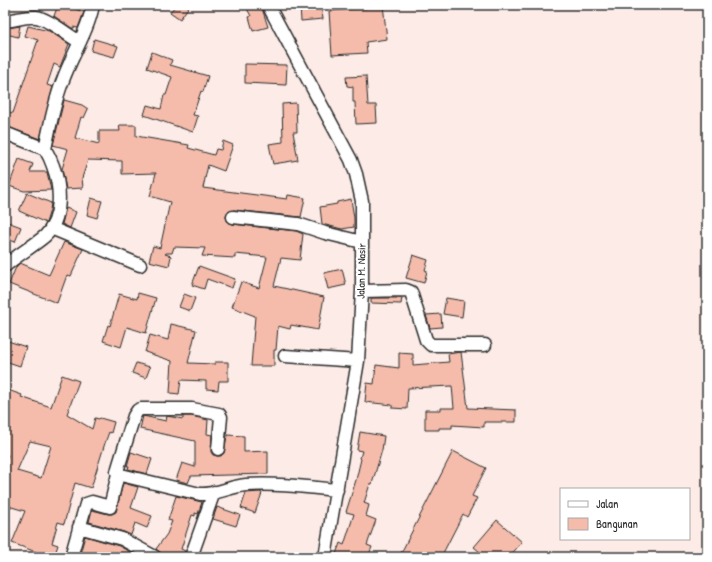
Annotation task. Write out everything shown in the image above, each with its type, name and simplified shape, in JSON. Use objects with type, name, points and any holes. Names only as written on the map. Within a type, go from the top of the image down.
[{"type":"street","points":[[5,266],[45,236],[51,228],[57,214],[58,194],[53,166],[45,149],[62,81],[80,42],[93,5]]},
{"type":"street","name":"Jalan M. Nasir","points":[[268,5],[350,160],[356,174],[362,201],[362,291],[358,361],[337,490],[324,557]]},
{"type":"street","points":[[5,21],[37,17],[50,23],[80,42]]},
{"type":"street","points":[[5,133],[45,149]]},
{"type":"street","points":[[233,216],[298,224],[325,233],[362,242]]},
{"type":"street","points":[[51,228],[140,264]]},
{"type":"street","points":[[362,291],[406,290],[411,292],[426,340],[431,345],[486,345]]},
{"type":"street","points":[[285,356],[358,361]]},
{"type":"street","points":[[70,557],[86,504],[92,502],[110,507],[118,474],[118,468],[136,411],[140,409],[192,408],[219,414],[221,417],[218,449]]},
{"type":"street","points":[[118,474],[200,494],[235,486],[274,484],[337,490]]},
{"type":"street","points":[[191,557],[214,492]]},
{"type":"street","points":[[79,527],[122,539],[155,557]]},
{"type":"building","points":[[58,5],[76,5],[75,9],[84,12],[78,28],[73,27],[73,29],[54,16]]},
{"type":"building","points":[[176,5],[190,5],[180,19],[170,12]]},
{"type":"building","points":[[245,5],[261,5],[268,27],[253,31],[249,17],[251,16]]},
{"type":"building","points":[[321,5],[323,19],[301,21],[300,6]]},
{"type":"building","points":[[383,5],[387,39],[366,42],[367,53],[332,55],[329,11],[367,8],[367,6]]},
{"type":"building","points":[[20,26],[18,37],[6,34],[7,28]]},
{"type":"building","points":[[28,26],[49,31],[69,44],[60,67],[54,64],[47,85],[53,87],[40,139],[5,126],[5,111],[13,113],[38,40],[25,36]]},
{"type":"building","points":[[94,39],[118,46],[114,57],[91,51]]},
{"type":"building","points":[[152,52],[172,60],[170,65],[208,76],[193,115],[198,116],[193,132],[144,115],[147,105],[161,109],[164,95],[166,95],[172,77],[147,68]]},
{"type":"building","points":[[245,64],[287,65],[286,85],[245,83]]},
{"type":"building","points":[[366,76],[368,105],[376,105],[377,123],[356,124],[355,102],[353,102],[353,87],[347,86],[346,77]]},
{"type":"building","points":[[64,100],[82,105],[88,109],[84,118],[81,117],[75,138],[99,144],[99,131],[120,131],[119,125],[136,125],[136,136],[189,145],[188,148],[214,155],[216,149],[221,150],[223,141],[233,145],[224,171],[208,165],[203,188],[287,199],[288,195],[305,198],[301,217],[234,210],[227,212],[226,217],[228,223],[232,224],[296,231],[303,234],[300,260],[281,258],[274,286],[324,297],[318,330],[291,325],[290,329],[278,326],[276,350],[274,350],[274,366],[251,366],[255,316],[232,307],[241,282],[259,288],[267,257],[235,254],[235,258],[202,256],[205,248],[174,247],[172,253],[165,254],[171,256],[169,266],[149,261],[153,246],[160,248],[170,202],[150,196],[156,173],[122,174],[122,161],[88,160],[82,178],[83,188],[66,189],[62,169],[68,149],[53,145]]},
{"type":"building","points":[[296,103],[297,132],[293,132],[298,160],[273,164],[269,144],[283,142],[282,104]]},
{"type":"building","points":[[19,159],[33,164],[30,172],[47,172],[51,190],[24,191],[9,186]]},
{"type":"building","points":[[27,193],[51,203],[46,223],[19,211]]},
{"type":"building","points":[[91,198],[102,201],[97,218],[87,215]]},
{"type":"building","points":[[351,199],[354,227],[342,229],[322,224],[320,207],[337,204],[337,202]]},
{"type":"building","points":[[66,208],[76,212],[70,228],[62,224]]},
{"type":"building","points":[[5,221],[21,227],[15,242],[5,238]]},
{"type":"building","points":[[64,242],[83,249],[71,276],[67,275],[57,303],[9,284],[16,267],[20,263],[49,275]]},
{"type":"building","points":[[413,255],[428,260],[425,270],[427,271],[424,283],[406,278]]},
{"type":"building","points":[[199,266],[235,279],[232,288],[207,279],[204,289],[192,285]]},
{"type":"building","points":[[342,269],[346,285],[328,289],[324,273]]},
{"type":"building","points":[[138,293],[156,298],[146,333],[127,327],[121,347],[103,341],[108,325],[110,326],[119,294],[137,299]]},
{"type":"building","points":[[184,294],[195,298],[190,311],[179,307]]},
{"type":"building","points":[[371,298],[402,298],[401,304],[371,303]]},
{"type":"building","points":[[446,298],[464,301],[462,317],[443,314]]},
{"type":"building","points":[[441,314],[442,327],[430,328],[426,315]]},
{"type":"building","points":[[171,324],[196,330],[188,363],[215,364],[215,362],[228,362],[228,381],[219,381],[218,390],[206,389],[206,381],[181,380],[179,394],[170,393],[172,361],[145,352],[150,335],[168,340]]},
{"type":"building","points":[[5,340],[26,347],[20,366],[5,361]]},
{"type":"building","points":[[461,352],[468,408],[516,410],[516,422],[484,422],[484,427],[452,425],[452,428],[425,430],[425,410],[454,408],[452,386],[408,388],[407,409],[392,408],[392,405],[365,402],[367,383],[374,384],[376,365],[399,368],[399,353],[413,354],[413,365],[449,362],[448,354]]},
{"type":"building","points":[[136,363],[150,367],[146,378],[132,373]]},
{"type":"building","points":[[62,375],[79,381],[67,414],[92,429],[95,418],[114,422],[111,433],[109,432],[105,443],[91,488],[75,483],[64,524],[58,522],[52,543],[58,545],[54,557],[34,557],[36,552],[12,543],[25,511],[5,505],[5,463],[8,455],[5,453],[5,389],[22,395],[21,397],[51,407]],"holes":[[[30,441],[51,446],[41,478],[17,471]]]},
{"type":"building","points":[[143,416],[166,421],[167,416],[183,419],[183,416],[191,416],[208,420],[207,434],[212,435],[211,452],[213,455],[217,456],[221,456],[224,453],[227,435],[244,436],[244,452],[268,451],[268,474],[191,476],[188,483],[176,480],[182,463],[195,467],[195,441],[140,429]]},
{"type":"building","points":[[360,432],[384,436],[382,450],[372,484],[370,484],[364,503],[369,505],[366,516],[376,520],[367,545],[372,547],[368,557],[344,557],[336,554],[340,543],[344,545],[354,514],[346,512],[361,459],[362,451],[357,450]]},
{"type":"building","points":[[453,451],[486,468],[472,496],[477,498],[467,517],[463,514],[441,557],[399,557]]},
{"type":"building","points":[[131,452],[152,459],[147,474],[128,469],[129,466],[127,466]]},
{"type":"building","points":[[123,483],[138,487],[131,508],[152,516],[147,528],[135,523],[131,535],[89,522],[92,510],[108,514],[116,512]]},
{"type":"building","points":[[246,493],[262,493],[255,513],[241,508]]},
{"type":"building","points":[[176,496],[202,502],[198,514],[195,513],[195,516],[192,515],[181,549],[185,551],[184,557],[162,557],[161,553],[156,549],[167,534],[172,521],[168,520]]},
{"type":"building","points":[[217,507],[240,515],[236,526],[213,519]]},
{"type":"building","points":[[497,520],[522,542],[509,557],[486,557],[474,547]]},
{"type":"building","points":[[85,536],[119,546],[139,557],[79,557]]}]
